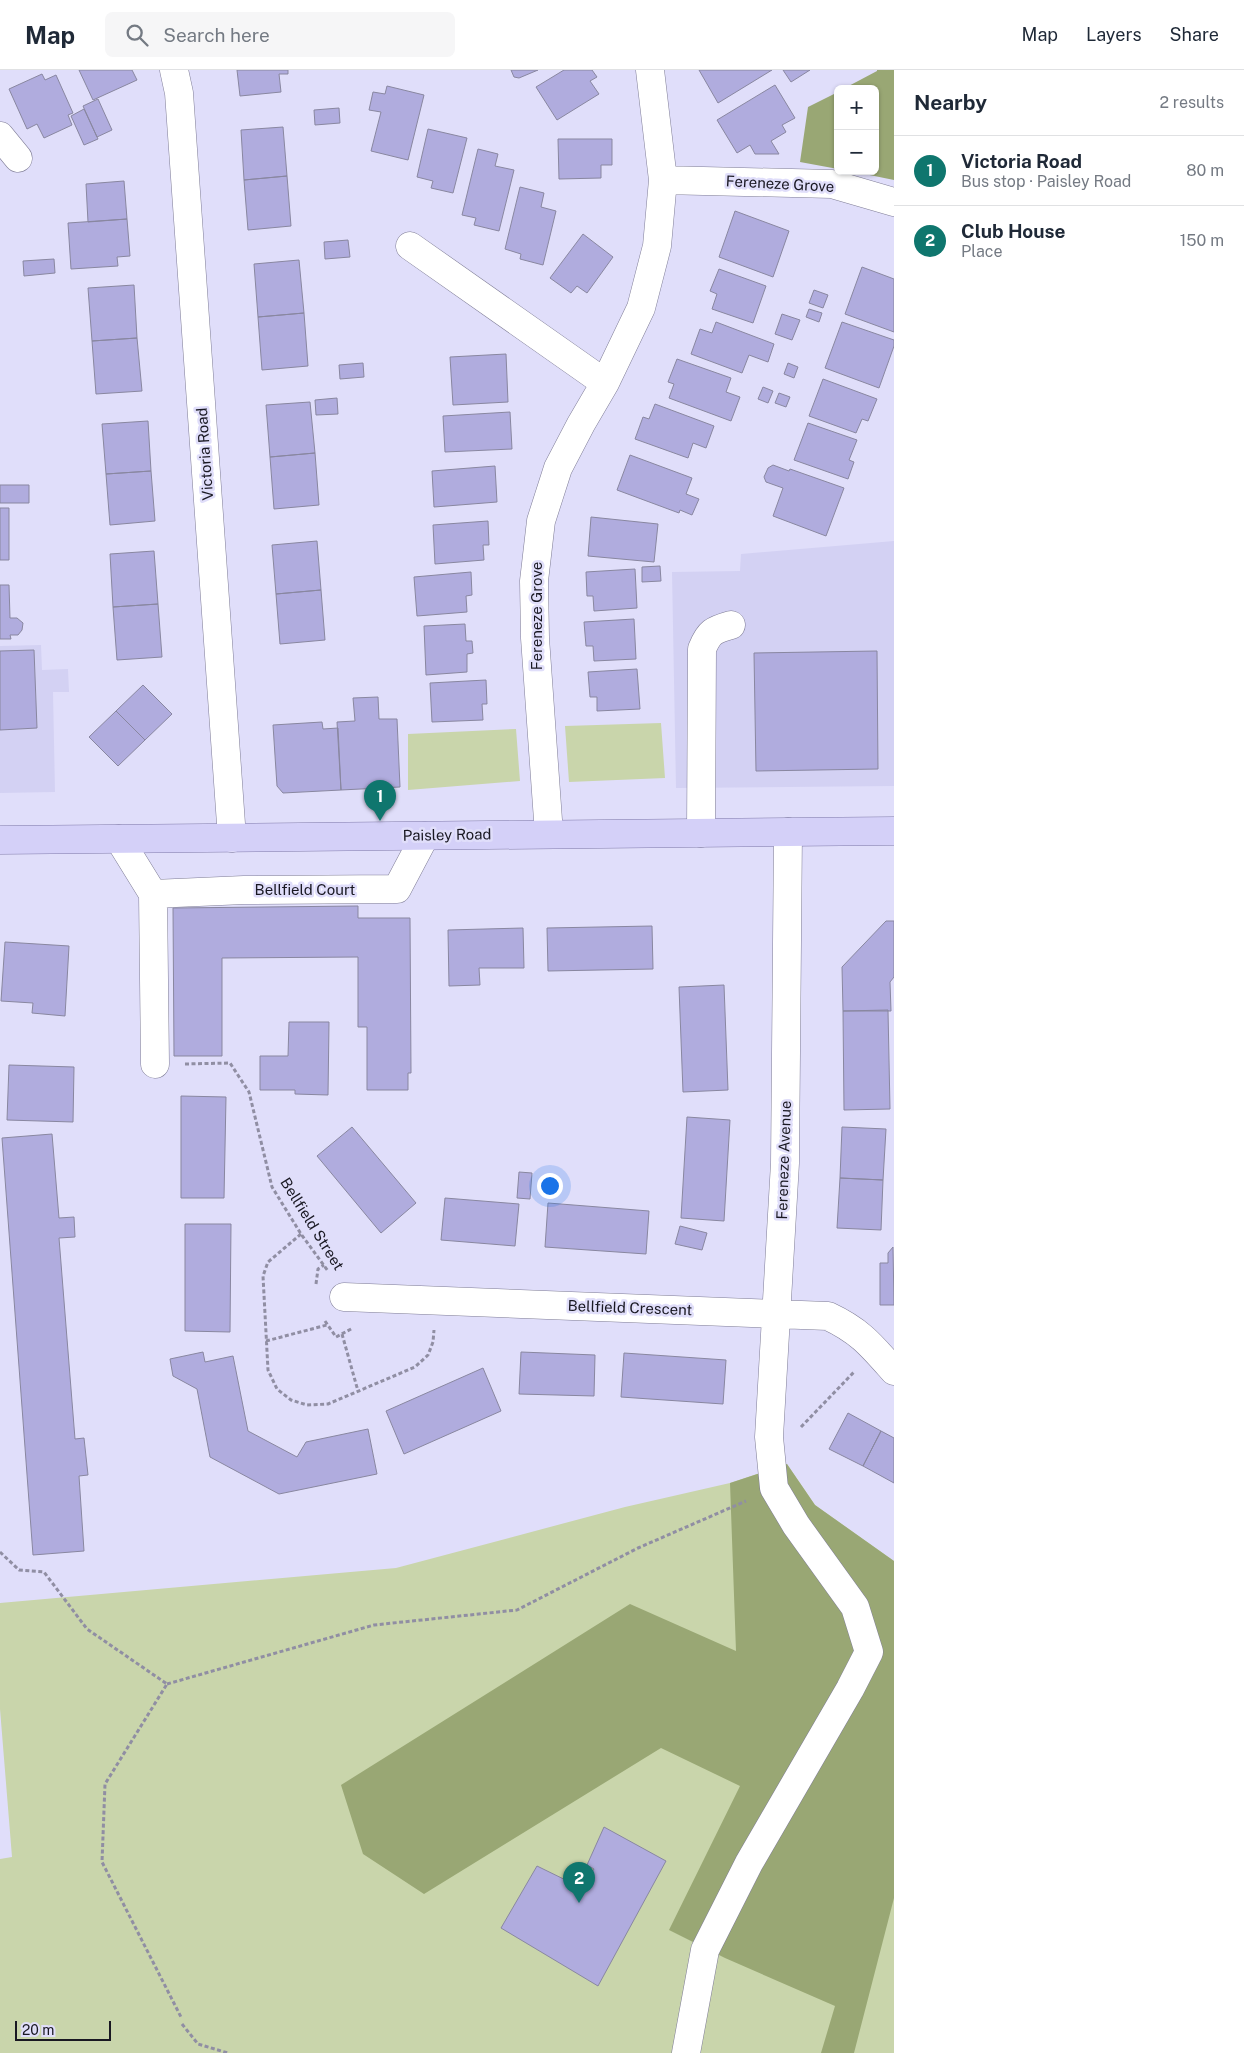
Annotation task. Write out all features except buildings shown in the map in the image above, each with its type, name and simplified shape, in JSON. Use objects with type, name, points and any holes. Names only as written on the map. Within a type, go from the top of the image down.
[{"type":"main road","name":"Paisley Road","points":[[0,840],[894,831]]},
{"type":"street","name":"Victoria Road","points":[[174,70],[180,94],[232,838]]},
{"type":"street","name":"Fereneze Grove","points":[[549,834],[534,638],[534,581],[541,521],[558,468],[605,383],[641,308],[657,246],[663,180],[650,70]]},
{"type":"street","points":[[0,136],[18,158]]},
{"type":"street","name":"Fereneze Grove","points":[[663,180],[832,184],[894,202]]},
{"type":"street","points":[[410,246],[605,383]]},
{"type":"street","points":[[701,833],[702,649],[706,639],[714,630],[731,626]]},
{"type":"street","name":"Fereneze Avenue","points":[[774,1488],[770,1443],[785,1163],[788,832]]},
{"type":"street","name":"Bellfield Court","points":[[153,894],[244,890],[397,889],[425,836]]},
{"type":"street","points":[[119,839],[153,894],[155,1064]]},
{"type":"street","name":"Bellfield Crescent","points":[[344,1298],[828,1316],[849,1325],[876,1350],[894,1371]]},
{"type":"street","points":[[686,2053],[705,1950],[749,1863],[850,1689],[869,1652],[855,1607],[796,1524],[774,1488]]},
{"type":"path","name":"Bellfield Street","points":[[155,1064],[230,1063],[249,1092],[272,1186],[301,1234],[324,1265],[344,1298]]},
{"type":"path","points":[[301,1234],[268,1262],[263,1276],[268,1370],[277,1389],[292,1400],[307,1405],[328,1404],[415,1367],[428,1355],[433,1342],[434,1301]]},
{"type":"path","points":[[266,1341],[327,1324]]},
{"type":"path","points":[[342,1334],[359,1391]]},
{"type":"path","points":[[770,1443],[790,1438],[876,1350]]},
{"type":"path","points":[[181,2017],[102,1862],[105,1784],[167,1684],[374,1625],[517,1610],[638,1548],[774,1488]]},
{"type":"path","points":[[0,1552],[18,1570],[44,1572],[87,1629],[167,1684]]},
{"type":"path","points":[[182,2024],[198,2044],[228,2053]]},
{"type":"shaded area","points":[[894,541],[894,786],[676,788],[672,572],[740,571],[741,554]]},
{"type":"shaded area","points":[[41,645],[42,670],[68,669],[69,692],[53,692],[55,792],[0,793],[0,646]]},
{"type":"green space","points":[[894,70],[894,180],[870,175],[879,175],[879,85],[851,85],[877,71]]},
{"type":"green space","points":[[834,94],[834,168],[800,162],[808,107]]},
{"type":"green space","points":[[661,723],[665,778],[569,782],[565,726]]},
{"type":"green space","points":[[516,729],[520,781],[408,790],[408,734]]},
{"type":"green space","points":[[787,1464],[815,1505],[894,1561],[894,2053],[0,2053],[0,1859],[12,1857],[0,1709],[0,1603],[396,1568],[625,1507],[730,1483]]},
{"type":"green space","points":[[787,1464],[815,1505],[894,1561],[894,1898],[854,2053],[821,2053],[835,2006],[725,1958],[669,1930],[740,1786],[661,1748],[424,1894],[363,1854],[341,1785],[630,1604],[736,1651],[730,1483]]},
{"type":"place","name":"Victoria Road","points":[[380,821]]},
{"type":"place","name":"Club House","points":[[579,1903]]}]
